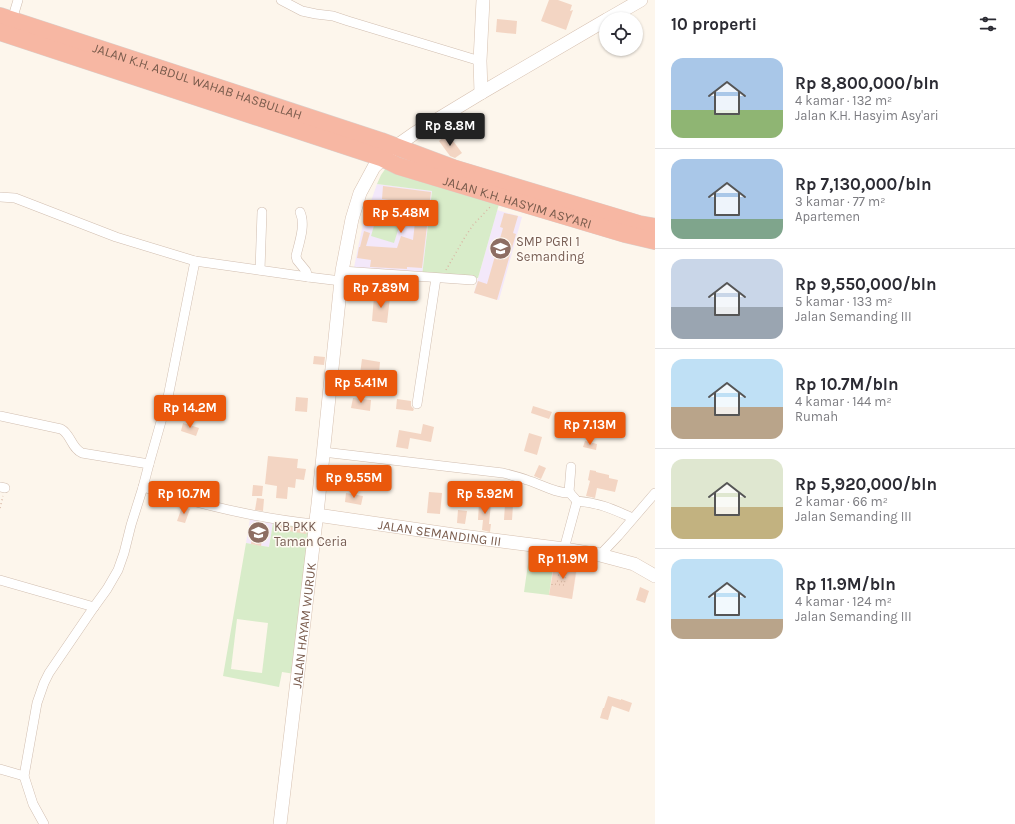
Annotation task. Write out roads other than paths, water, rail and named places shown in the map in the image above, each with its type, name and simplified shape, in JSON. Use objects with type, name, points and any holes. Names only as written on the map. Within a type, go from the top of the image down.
[{"type":"highway","name":"JALAN K.H. ABDUL WAHAB HASBULLAH","points":[[6,18],[201,82],[389,152]]},
{"type":"highway","name":"JALAN K.H. ABDUL WAHAB HASBULLAH","points":[[0,32],[389,152]]},
{"type":"highway","name":"JALAN K.H. HASYIM ASY'ARI","points":[[389,152],[398,166],[625,234],[655,241]]},
{"type":"highway","name":"JALAN K.H. HASYIM ASY'ARI","points":[[389,152],[453,168],[639,224],[655,227]]},
{"type":"main road","points":[[481,93],[480,61],[484,0]]},
{"type":"main road","points":[[621,12],[641,0]]},
{"type":"main road","points":[[389,152],[415,133],[599,25]]},
{"type":"main road","name":"JALAN HAYAM WURUK","points":[[280,824],[316,519],[342,276],[352,219],[360,194],[374,167],[389,152]]},
{"type":"main road","name":"JALAN SEMANDING III","points":[[316,519],[446,534],[600,555],[634,564],[655,576]]},
{"type":"street","points":[[6,18],[18,0]]},
{"type":"street","points":[[281,0],[302,11],[343,19],[480,61]]},
{"type":"street","points":[[0,197],[15,198],[116,237],[195,261],[308,277],[342,276],[472,280]]},
{"type":"street","points":[[260,270],[262,212]]},
{"type":"street","points":[[300,212],[302,218],[302,228],[296,256],[297,260],[306,271],[308,277]]},
{"type":"street","points":[[44,824],[33,804],[24,776],[37,703],[49,673],[108,589],[118,570],[168,397],[195,261]]},
{"type":"street","points":[[417,404],[436,278]]},
{"type":"street","points":[[0,416],[61,429],[65,431],[74,447],[82,453],[149,464]]},
{"type":"street","points":[[323,452],[503,473],[528,480],[563,493],[570,493]]},
{"type":"street","points":[[571,467],[569,489],[570,493],[577,501],[609,507],[633,518]]},
{"type":"street","points":[[143,487],[188,501],[239,512],[273,518],[316,519]]},
{"type":"street","points":[[600,555],[655,493]]},
{"type":"street","points":[[564,550],[577,501]]},
{"type":"street","points":[[0,580],[94,607]]},
{"type":"street","points":[[0,769],[24,776]]},
{"type":"place","name":"SMP PGRI 1 Semanding","points":[[500,248]]},
{"type":"place","name":"KB PKK Taman Ceria","points":[[259,533]]}]
